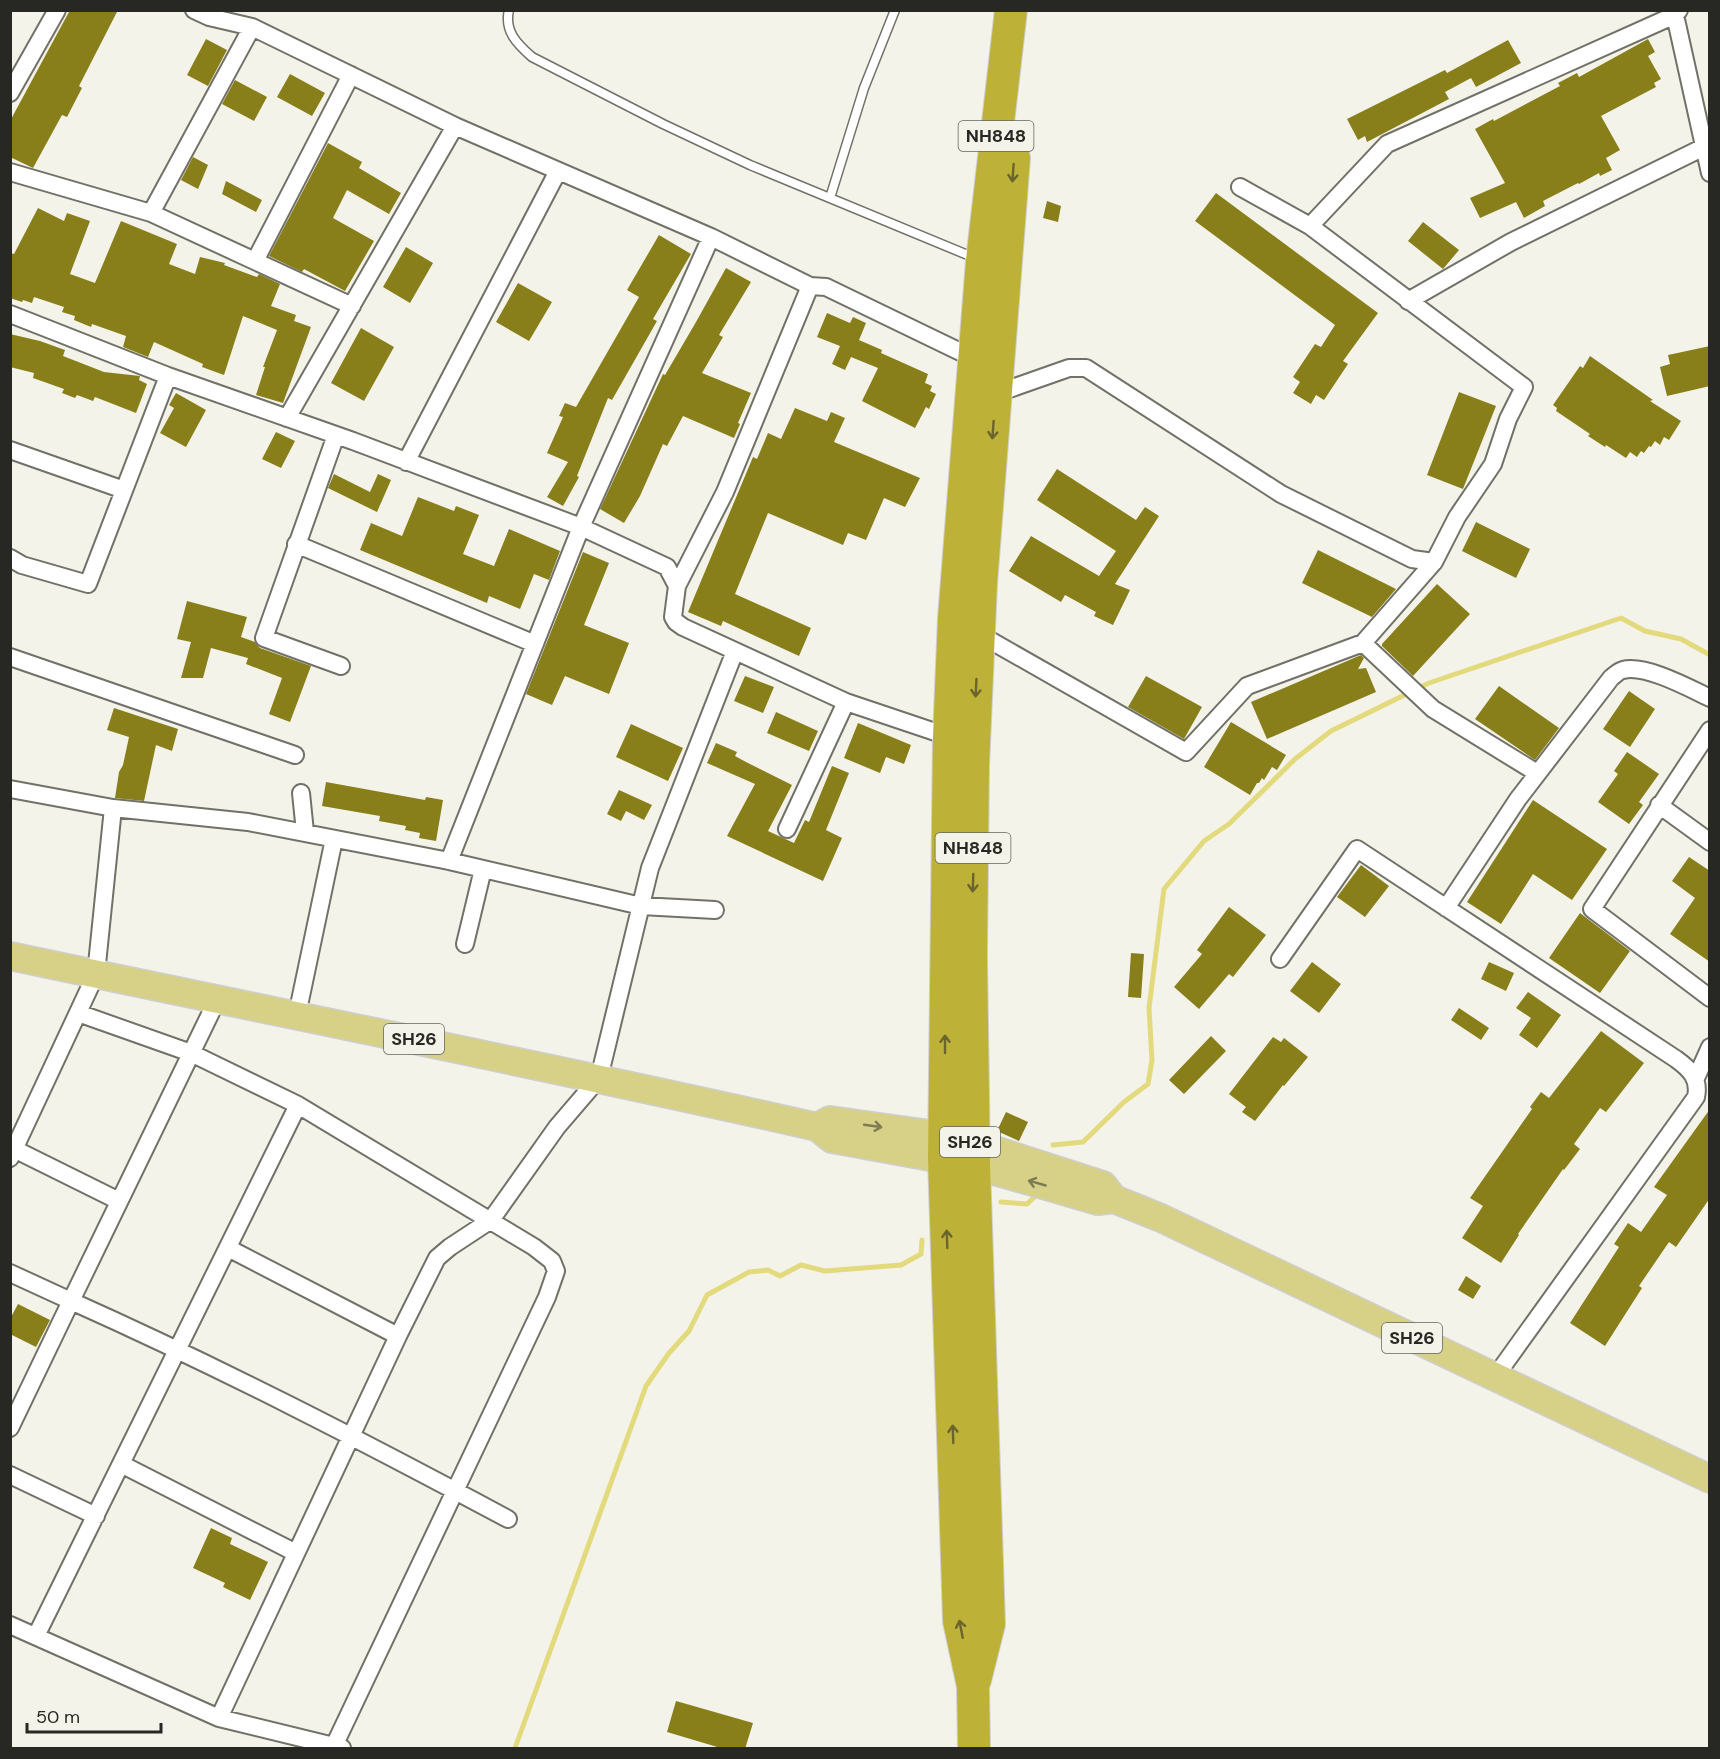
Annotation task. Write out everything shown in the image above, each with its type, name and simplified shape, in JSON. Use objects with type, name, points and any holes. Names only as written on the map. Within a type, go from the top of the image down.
[{"type":"highway","name":"NH848","points":[[962,738],[979,634],[995,394],[994,263],[1011,10]]},
{"type":"highway","name":"NH848","points":[[974,1749],[973,1686],[989,1624],[959,1150],[971,955],[962,738],[954,618],[975,359],[994,263],[1017,124],[1031,10]]},
{"type":"main road","name":"SH26","points":[[10,956],[599,1078],[817,1127],[832,1139],[959,1150],[1103,1185],[1114,1199],[1161,1218],[1710,1479]]},
{"type":"street","points":[[10,93],[57,10]]},
{"type":"street","points":[[194,10],[209,17],[252,27],[455,126],[711,237],[810,286],[826,288],[975,359]]},
{"type":"street","points":[[1310,226],[1387,144],[1677,13],[1710,173]]},
{"type":"street","points":[[151,213],[252,27]]},
{"type":"street","points":[[255,261],[351,75]]},
{"type":"street","points":[[286,418],[455,126]]},
{"type":"street","points":[[1408,302],[1511,242],[1704,147]]},
{"type":"street","points":[[406,462],[558,171]]},
{"type":"street","points":[[10,172],[151,213],[352,306]]},
{"type":"street","points":[[979,634],[1186,752],[1246,686],[1363,643],[1434,562],[1456,517],[1493,464],[1508,419],[1524,387],[1408,302],[1310,226],[1240,187]]},
{"type":"street","points":[[449,861],[581,527],[711,237]]},
{"type":"street","points":[[810,286],[725,492],[677,586],[673,617],[676,622],[735,651],[846,702],[962,738]]},
{"type":"street","points":[[10,314],[168,376],[336,435],[581,527],[666,567],[677,586]]},
{"type":"street","points":[[995,394],[1069,368],[1086,368],[1281,494],[1412,559],[1434,562]]},
{"type":"street","points":[[10,558],[22,565],[88,584],[168,376]]},
{"type":"street","points":[[336,435],[264,638],[341,666]]},
{"type":"street","points":[[10,450],[124,490]]},
{"type":"street","points":[[296,544],[535,644]]},
{"type":"street","points":[[1363,643],[1433,709],[1537,773]]},
{"type":"street","points":[[219,1718],[398,1336],[437,1258],[491,1221],[557,1127],[599,1078],[650,868],[735,651]]},
{"type":"street","points":[[10,657],[295,754]]},
{"type":"street","points":[[1446,908],[1537,773],[1611,678],[1621,670],[1637,670],[1675,681],[1710,698]]},
{"type":"street","points":[[787,829],[846,702]]},
{"type":"street","points":[[1710,730],[1592,909],[1710,998]]},
{"type":"street","points":[[10,789],[113,808],[248,822],[305,832],[449,861],[641,906],[715,910]]},
{"type":"street","points":[[301,793],[305,832]]},
{"type":"street","points":[[1659,805],[1710,842]]},
{"type":"street","points":[[113,808],[96,974],[12,1152],[120,1201]]},
{"type":"street","points":[[297,1015],[334,839]]},
{"type":"street","points":[[1280,959],[1357,849],[1676,1059],[1686,1066],[1696,1078],[1698,1089],[1696,1097],[1495,1377]]},
{"type":"street","points":[[465,944],[483,869]]},
{"type":"street","points":[[10,1428],[217,1000]]},
{"type":"street","points":[[10,1625],[219,1718],[339,1747],[455,1490],[556,1278],[552,1262],[534,1246],[298,1105],[191,1053],[78,1013]]},
{"type":"street","points":[[1696,1078],[1710,1047]]},
{"type":"street","points":[[36,1636],[298,1105]]},
{"type":"street","points":[[228,1248],[398,1336]]},
{"type":"street","points":[[10,1273],[178,1349],[352,1435],[508,1519]]},
{"type":"street","points":[[121,1464],[296,1553]]},
{"type":"street","points":[[10,1475],[96,1516]]},
{"type":"lane","points":[[509,10],[509,32],[532,57],[663,124],[750,165],[994,263]]},
{"type":"lane","points":[[830,198],[864,88],[895,10]]},
{"type":"building","points":[[70,10],[118,10],[79,86],[82,88],[67,117],[62,115],[33,168],[10,157],[10,121]]},
{"type":"building","points":[[206,39],[227,50],[208,86],[187,75]]},
{"type":"building","points":[[1648,39],[1655,52],[1648,56],[1661,79],[1654,83],[1656,87],[1601,116],[1620,150],[1606,158],[1612,170],[1600,176],[1599,173],[1543,201],[1545,206],[1524,218],[1516,202],[1480,218],[1470,198],[1505,183],[1475,129],[1560,86],[1558,83],[1577,73],[1579,77]]},
{"type":"building","points":[[1508,40],[1521,63],[1476,87],[1471,78],[1445,92],[1449,99],[1367,142],[1365,136],[1358,140],[1347,119],[1445,70],[1447,73]]},
{"type":"building","points":[[290,74],[325,93],[312,116],[277,97]]},
{"type":"building","points":[[235,80],[267,97],[254,121],[222,104]]},
{"type":"building","points":[[328,143],[362,162],[359,168],[401,193],[389,214],[347,190],[333,218],[374,241],[345,291],[304,269],[302,272],[269,256]]},
{"type":"building","points":[[193,157],[208,165],[198,189],[181,180]]},
{"type":"building","points":[[226,181],[262,200],[256,212],[222,194]]},
{"type":"building","points":[[1216,193],[1378,313],[1343,361],[1348,364],[1324,400],[1316,395],[1311,404],[1293,393],[1300,382],[1293,377],[1315,344],[1321,347],[1335,325],[1195,221]]},
{"type":"building","points":[[1047,201],[1061,206],[1058,222],[1043,218]]},
{"type":"building","points":[[38,208],[64,221],[67,213],[90,221],[70,274],[95,283],[121,221],[177,244],[169,264],[195,274],[200,257],[225,263],[224,265],[257,277],[259,274],[280,284],[271,306],[296,315],[294,321],[311,327],[283,403],[256,395],[265,367],[263,367],[277,330],[243,316],[224,375],[202,367],[203,364],[154,342],[148,357],[123,347],[126,336],[74,320],[75,316],[62,312],[64,307],[34,297],[32,303],[10,298],[10,253],[14,254]]},
{"type":"building","points":[[1423,222],[1459,250],[1443,269],[1408,241]]},
{"type":"building","points":[[659,235],[691,254],[653,319],[657,321],[612,400],[608,398],[577,476],[579,477],[563,506],[547,497],[568,462],[547,453],[563,417],[559,416],[565,403],[576,407],[639,297],[627,290]]},
{"type":"building","points":[[406,247],[433,263],[410,303],[383,287]]},
{"type":"building","points":[[726,268],[751,282],[719,335],[723,337],[702,373],[751,393],[738,423],[740,424],[734,438],[683,416],[667,446],[663,444],[640,496],[624,523],[600,509],[663,374],[665,375]]},
{"type":"building","points":[[518,283],[552,302],[529,341],[496,322]]},
{"type":"building","points":[[827,313],[850,323],[853,317],[866,323],[859,340],[882,350],[881,353],[928,374],[925,383],[932,386],[930,391],[936,394],[929,409],[926,407],[915,428],[862,401],[878,368],[851,357],[845,370],[832,364],[840,346],[817,337]]},
{"type":"building","points":[[361,328],[394,347],[364,401],[331,383]]},
{"type":"building","points":[[10,334],[65,350],[63,356],[104,372],[140,376],[139,380],[147,384],[136,413],[95,397],[93,401],[77,395],[75,398],[62,393],[64,389],[33,378],[34,373],[10,367]]},
{"type":"building","points":[[1710,346],[1710,386],[1667,396],[1660,367],[1670,364],[1668,355]]},
{"type":"building","points":[[1590,356],[1681,421],[1669,440],[1664,437],[1660,445],[1655,441],[1644,453],[1641,451],[1637,457],[1630,452],[1626,458],[1588,436],[1590,434],[1556,411],[1557,408],[1553,405],[1580,366],[1583,368]]},
{"type":"building","points":[[1459,392],[1496,406],[1463,489],[1427,475]]},
{"type":"building","points":[[176,393],[206,410],[186,447],[160,433],[174,408],[169,405]]},
{"type":"building","points":[[795,408],[827,421],[831,412],[845,418],[834,442],[920,478],[905,507],[884,498],[866,540],[848,533],[843,545],[768,513],[735,594],[811,628],[799,656],[723,621],[721,626],[688,612],[753,457],[757,459],[768,433],[781,439]]},
{"type":"building","points":[[276,432],[295,441],[281,468],[262,459]]},
{"type":"building","points":[[1057,469],[1136,520],[1145,507],[1159,516],[1115,584],[1130,590],[1113,625],[1094,616],[1096,612],[1065,595],[1061,602],[1009,571],[1031,536],[1099,576],[1116,551],[1037,500]]},
{"type":"building","points":[[334,474],[370,492],[378,474],[391,480],[377,512],[328,488]]},
{"type":"building","points":[[418,497],[454,511],[456,506],[479,515],[463,554],[494,566],[509,529],[560,551],[549,580],[534,574],[520,609],[489,596],[487,603],[360,550],[371,523],[402,536]]},
{"type":"building","points":[[1476,522],[1530,549],[1516,578],[1462,551]]},
{"type":"building","points":[[1318,550],[1396,589],[1372,617],[1302,583]]},
{"type":"building","points":[[583,552],[609,563],[584,625],[629,643],[609,694],[565,676],[552,705],[526,694]]},
{"type":"building","points":[[1437,584],[1470,614],[1413,676],[1382,644]]},
{"type":"building","points":[[187,601],[247,617],[241,637],[255,642],[260,648],[311,666],[290,722],[269,714],[282,678],[246,664],[248,658],[211,648],[203,678],[181,678],[191,642],[177,639]]},
{"type":"building","points":[[1361,655],[1364,658],[1358,669],[1366,668],[1376,692],[1267,739],[1251,702]]},
{"type":"building","points":[[745,676],[774,687],[763,713],[734,701]]},
{"type":"building","points":[[1146,676],[1202,707],[1184,739],[1128,707]]},
{"type":"building","points":[[1499,686],[1559,728],[1535,760],[1475,719]]},
{"type":"building","points":[[1629,691],[1655,709],[1630,747],[1603,729]]},
{"type":"building","points":[[114,708],[178,729],[172,751],[156,745],[144,801],[115,798],[119,772],[123,765],[129,737],[107,730]]},
{"type":"building","points":[[776,712],[818,731],[809,751],[767,733]]},
{"type":"building","points":[[1231,722],[1286,755],[1277,770],[1272,767],[1264,780],[1262,778],[1257,783],[1250,795],[1204,767]]},
{"type":"building","points":[[858,723],[911,745],[904,764],[886,757],[880,773],[844,758]]},
{"type":"building","points":[[631,724],[683,748],[668,781],[616,757]]},
{"type":"building","points":[[716,743],[737,752],[735,756],[792,785],[768,831],[794,843],[805,820],[809,822],[832,766],[849,773],[826,830],[842,838],[823,881],[727,836],[755,784],[707,763]]},
{"type":"building","points":[[1627,752],[1659,774],[1639,802],[1643,805],[1629,824],[1598,802],[1618,774],[1614,771]]},
{"type":"building","points":[[326,782],[425,800],[426,797],[443,800],[436,841],[419,838],[420,833],[405,830],[406,826],[379,821],[380,816],[322,806]]},
{"type":"building","points":[[619,790],[652,805],[644,820],[626,811],[621,821],[607,814]]},
{"type":"building","points":[[1533,800],[1607,849],[1572,900],[1533,874],[1501,924],[1467,902]]},
{"type":"building","points":[[1689,857],[1710,871],[1710,962],[1670,934],[1695,898],[1672,881]]},
{"type":"building","points":[[1361,865],[1389,886],[1365,917],[1337,897]]},
{"type":"building","points":[[1229,907],[1266,935],[1233,977],[1229,974],[1199,1009],[1174,987],[1202,954],[1197,950]]},
{"type":"building","points":[[1580,913],[1630,951],[1600,993],[1549,958]]},
{"type":"building","points":[[1131,953],[1144,954],[1141,998],[1128,997]]},
{"type":"building","points":[[1312,962],[1341,984],[1319,1013],[1290,991]]},
{"type":"building","points":[[1489,962],[1514,973],[1506,991],[1481,979]]},
{"type":"building","points":[[1528,992],[1561,1015],[1537,1048],[1519,1035],[1531,1018],[1516,1008]]},
{"type":"building","points":[[1459,1008],[1489,1028],[1481,1040],[1451,1020]]},
{"type":"building","points":[[1601,1031],[1644,1063],[1606,1112],[1600,1108],[1574,1144],[1580,1149],[1563,1169],[1501,1263],[1462,1238],[1483,1206],[1470,1198],[1532,1109],[1530,1107],[1541,1092],[1549,1098]]},
{"type":"building","points":[[1211,1036],[1226,1051],[1184,1094],[1169,1080]]},
{"type":"building","points":[[1273,1037],[1281,1042],[1284,1038],[1308,1057],[1255,1121],[1242,1112],[1246,1107],[1229,1094]]},
{"type":"building","points":[[1710,1109],[1710,1198],[1676,1247],[1669,1242],[1639,1286],[1642,1288],[1605,1346],[1570,1323],[1619,1247],[1614,1244],[1628,1223],[1641,1232],[1667,1195],[1654,1187]]},
{"type":"building","points":[[1006,1112],[1028,1122],[1019,1141],[997,1131]]},
{"type":"building","points":[[1466,1276],[1481,1286],[1473,1299],[1458,1290]]},
{"type":"building","points":[[18,1304],[50,1320],[36,1347],[10,1334],[10,1319]]},
{"type":"building","points":[[211,1528],[232,1538],[230,1544],[268,1562],[250,1600],[223,1587],[225,1583],[193,1568]]},
{"type":"building","points":[[676,1701],[753,1723],[745,1749],[724,1749],[667,1732]]},
{"type":"waterway","points":[[1053,1145],[1083,1142],[1124,1102],[1148,1084],[1152,1060],[1149,1008],[1164,889],[1204,841],[1229,824],[1295,759],[1331,731],[1429,683],[1621,618],[1645,631],[1681,639],[1710,655]]},
{"type":"waterway","points":[[1001,1202],[1027,1204],[1040,1192]]},
{"type":"waterway","points":[[515,1748],[646,1386],[669,1353],[689,1331],[707,1295],[749,1272],[768,1270],[780,1276],[801,1265],[825,1271],[901,1265],[921,1254],[922,1240]]}]
